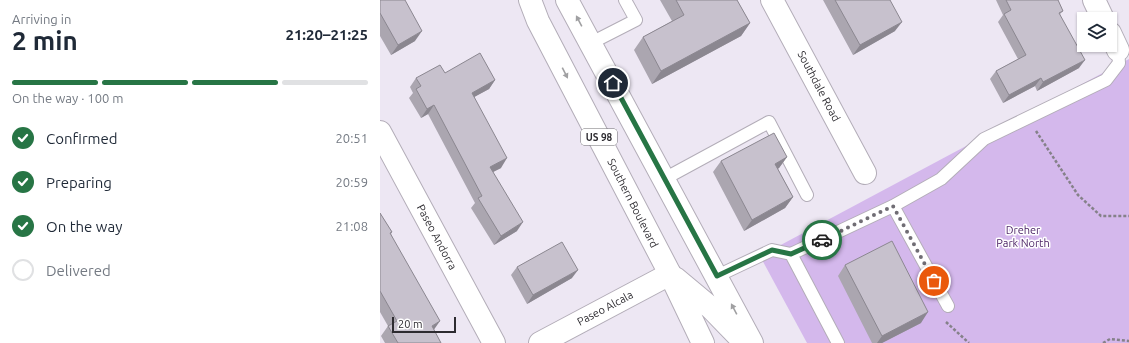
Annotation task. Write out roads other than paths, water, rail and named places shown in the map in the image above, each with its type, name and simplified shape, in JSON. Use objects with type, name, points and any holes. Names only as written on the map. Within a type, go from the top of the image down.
[{"type":"main road","name":"Southern Boulevard","points":[[530,0],[538,21],[670,274],[704,343]]},
{"type":"main road","points":[[567,0],[752,343]]},
{"type":"main road","name":"Southdale Road","points":[[772,0],[866,173]]},
{"type":"main road","points":[[1094,0],[1100,12]]},
{"type":"main road","name":"Paseo Andorra","points":[[380,132],[494,343]]},
{"type":"main road","name":"Paseo Alcala","points":[[540,343],[670,274]]},
{"type":"main road","points":[[670,274],[710,308],[744,343]]},
{"type":"lane","points":[[591,42],[636,20],[625,0]]},
{"type":"lane","points":[[717,276],[772,250],[791,254],[893,206],[942,179],[984,139],[1106,80],[1119,62],[1116,52]]},
{"type":"lane","points":[[664,179],[769,122],[807,195]]},
{"type":"lane","points":[[893,206],[948,306]]},
{"type":"lane","points":[[791,254],[838,343]]},
{"type":"park label","name":"Dreher Park North","points":[[1023,236]]}]
